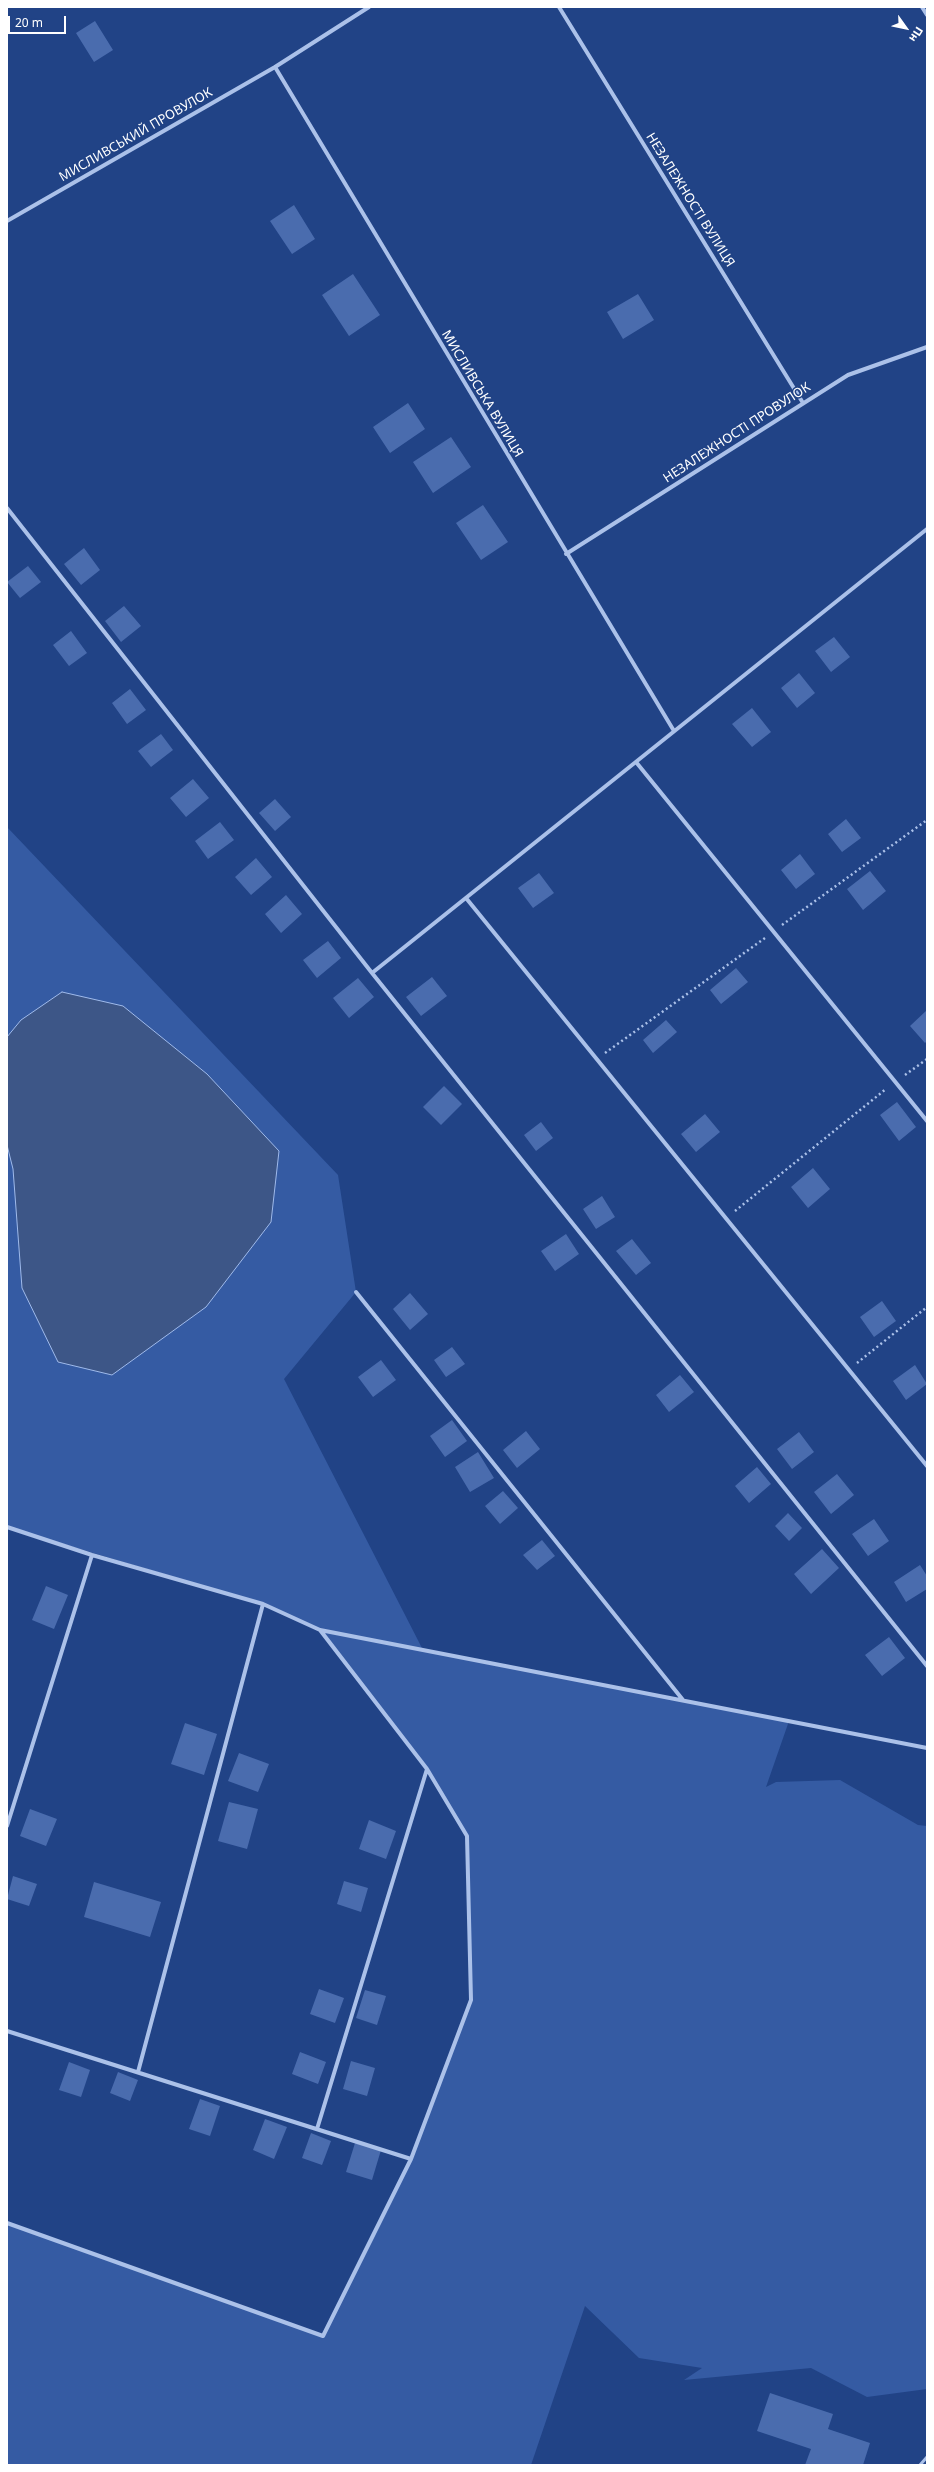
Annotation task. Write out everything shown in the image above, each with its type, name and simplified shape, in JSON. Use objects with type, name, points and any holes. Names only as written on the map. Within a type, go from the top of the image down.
[{"type":"street","name":"МИСЛИВСЬКИЙ ПРОВУЛОК","points":[[7,221],[275,67],[369,7]]},
{"type":"street","name":"НЕЗАЛЕЖНОСТІ ВУЛИЦЯ","points":[[560,7],[803,402]]},
{"type":"street","points":[[922,7],[927,16]]},
{"type":"street","name":"МИСЛИВСЬКА ВУЛИЦЯ","points":[[275,67],[674,732]]},
{"type":"street","name":"НЕЗАЛЕЖНОСТІ ПРОВУЛОК","points":[[566,554],[803,402],[848,375],[927,347]]},
{"type":"street","points":[[7,508],[372,973],[927,1666]]},
{"type":"street","points":[[372,973],[927,530]]},
{"type":"street","points":[[636,762],[927,1121]]},
{"type":"street","points":[[466,898],[927,1466]]},
{"type":"street","points":[[356,1292],[683,1700]]},
{"type":"street","points":[[7,1527],[92,1555],[263,1604],[320,1630],[927,1748]]},
{"type":"street","points":[[7,1826],[92,1555]]},
{"type":"street","points":[[138,2072],[263,1604]]},
{"type":"street","points":[[7,2224],[323,2336],[411,2159],[472,2000],[467,1836],[427,1769],[320,1630]]},
{"type":"street","points":[[318,2129],[427,1769]]},
{"type":"street","points":[[7,2031],[411,2159]]},
{"type":"lane","points":[[920,2465],[927,2457]]},
{"type":"path","points":[[597,1059],[927,820]]},
{"type":"path","points":[[726,1218],[895,1081],[927,1059]]},
{"type":"path","points":[[849,1370],[927,1307]]},
{"type":"shaded area","points":[[7,827],[338,1175],[356,1292],[284,1379],[423,1650],[789,1721],[766,1787],[776,1782],[840,1780],[918,1825],[927,1826],[927,2389],[867,2397],[811,2368],[684,2380],[702,2368],[639,2358],[585,2306],[531,2465],[7,2465],[7,2223],[323,2336],[411,2159],[471,2000],[467,1836],[427,1769],[320,1630],[263,1604],[7,1527]]},
{"type":"shaded area","points":[[62,992],[123,1006],[207,1074],[279,1151],[271,1222],[206,1307],[112,1375],[58,1362],[22,1288],[13,1169],[7,1145],[7,1037],[21,1020]]},
{"type":"building","points":[[95,21],[113,50],[94,62],[76,33]]},
{"type":"building","points":[[294,205],[315,239],[292,254],[270,221]]},
{"type":"building","points":[[353,274],[380,315],[349,336],[322,295]]},
{"type":"building","points":[[638,294],[654,320],[623,339],[607,312]]},
{"type":"building","points":[[408,403],[425,429],[390,453],[373,427]]},
{"type":"building","points":[[451,437],[471,467],[433,493],[413,462]]},
{"type":"building","points":[[483,505],[508,542],[481,560],[456,523]]},
{"type":"building","points":[[84,548],[100,570],[81,585],[64,564]]},
{"type":"building","points":[[28,566],[41,582],[20,598],[7,582]]},
{"type":"building","points":[[124,606],[141,626],[121,642],[105,621]]},
{"type":"building","points":[[71,631],[87,653],[69,666],[53,645]]},
{"type":"building","points":[[834,637],[850,657],[831,672],[815,651]]},
{"type":"building","points":[[799,673],[815,693],[797,708],[781,688]]},
{"type":"building","points":[[130,689],[146,710],[127,724],[112,703]]},
{"type":"building","points":[[752,708],[771,732],[752,747],[732,724]]},
{"type":"building","points":[[161,734],[173,750],[151,767],[138,751]]},
{"type":"building","points":[[193,779],[209,798],[186,817],[170,798]]},
{"type":"building","points":[[275,799],[291,817],[275,831],[259,813]]},
{"type":"building","points":[[846,819],[861,838],[842,852],[828,834]]},
{"type":"building","points":[[220,822],[234,840],[208,859],[195,841]]},
{"type":"building","points":[[800,854],[815,874],[796,889],[781,870]]},
{"type":"building","points":[[256,858],[272,877],[251,895],[235,877]]},
{"type":"building","points":[[870,871],[886,891],[863,910],[847,889]]},
{"type":"building","points":[[539,873],[554,893],[533,908],[518,888]]},
{"type":"building","points":[[286,895],[302,914],[281,933],[265,914]]},
{"type":"building","points":[[328,941],[341,958],[317,978],[303,960]]},
{"type":"building","points":[[736,968],[748,982],[721,1004],[710,990]]},
{"type":"building","points":[[432,977],[447,996],[421,1016],[406,997]]},
{"type":"building","points":[[358,978],[374,997],[349,1018],[333,998]]},
{"type":"building","points":[[927,1010],[927,1041],[925,1043],[910,1026]]},
{"type":"building","points":[[666,1020],[677,1032],[653,1053],[643,1040]]},
{"type":"building","points":[[444,1086],[462,1104],[441,1125],[423,1107]]},
{"type":"building","points":[[897,1102],[916,1127],[899,1141],[880,1115]]},
{"type":"building","points":[[705,1114],[720,1132],[696,1152],[681,1134]]},
{"type":"building","points":[[541,1122],[553,1138],[536,1151],[524,1135]]},
{"type":"building","points":[[813,1168],[830,1189],[808,1208],[791,1187]]},
{"type":"building","points":[[602,1196],[615,1217],[596,1229],[583,1209]]},
{"type":"building","points":[[566,1234],[579,1254],[555,1271],[541,1251]]},
{"type":"building","points":[[632,1239],[651,1263],[636,1275],[616,1251]]},
{"type":"building","points":[[410,1293],[428,1314],[410,1330],[393,1309]]},
{"type":"building","points":[[882,1301],[896,1321],[874,1337],[860,1317]]},
{"type":"building","points":[[452,1347],[465,1364],[446,1377],[434,1360]]},
{"type":"building","points":[[381,1360],[396,1380],[373,1397],[358,1377]]},
{"type":"building","points":[[915,1365],[927,1384],[906,1400],[893,1381]]},
{"type":"building","points":[[680,1375],[694,1392],[669,1412],[656,1395]]},
{"type":"building","points":[[452,1420],[467,1441],[445,1457],[430,1436]]},
{"type":"building","points":[[526,1431],[540,1449],[517,1468],[503,1450]]},
{"type":"building","points":[[799,1432],[814,1452],[792,1469],[777,1449]]},
{"type":"building","points":[[478,1452],[494,1478],[470,1492],[455,1467]]},
{"type":"building","points":[[757,1467],[771,1484],[749,1503],[735,1486]]},
{"type":"building","points":[[837,1474],[854,1495],[831,1514],[814,1492]]},
{"type":"building","points":[[503,1491],[518,1508],[500,1524],[485,1506]]},
{"type":"building","points":[[788,1513],[802,1528],[789,1541],[775,1526]]},
{"type":"building","points":[[874,1519],[889,1541],[868,1556],[852,1534]]},
{"type":"building","points":[[542,1540],[555,1556],[537,1570],[523,1555]]},
{"type":"building","points":[[822,1549],[839,1568],[811,1594],[794,1574]]},
{"type":"building","points":[[920,1565],[927,1576],[927,1589],[906,1602],[894,1582]]},
{"type":"building","points":[[46,1586],[68,1595],[54,1629],[32,1620]]},
{"type":"building","points":[[889,1637],[905,1658],[882,1676],[865,1655]]},
{"type":"building","points":[[185,1723],[217,1734],[204,1775],[171,1764]]},
{"type":"building","points":[[239,1753],[269,1764],[258,1792],[228,1781]]},
{"type":"building","points":[[229,1802],[258,1809],[247,1849],[218,1841]]},
{"type":"building","points":[[30,1809],[57,1819],[46,1846],[20,1836]]},
{"type":"building","points":[[369,1820],[396,1831],[386,1859],[359,1849]]},
{"type":"building","points":[[13,1876],[37,1884],[29,1906],[7,1899]]},
{"type":"building","points":[[344,1881],[368,1888],[361,1912],[337,1904]]},
{"type":"building","points":[[94,1882],[161,1902],[150,1937],[84,1917]]},
{"type":"building","points":[[319,1989],[344,1998],[335,2023],[310,2014]]},
{"type":"building","points":[[365,1990],[386,1996],[377,2025],[356,2018]]},
{"type":"building","points":[[300,2052],[326,2062],[318,2084],[292,2074]]},
{"type":"building","points":[[351,2061],[375,2068],[367,2096],[343,2089]]},
{"type":"building","points":[[69,2062],[90,2070],[81,2097],[59,2090]]},
{"type":"building","points":[[118,2072],[138,2080],[130,2101],[110,2093]]},
{"type":"building","points":[[200,2099],[220,2106],[210,2136],[189,2129]]},
{"type":"building","points":[[265,2119],[287,2127],[274,2159],[253,2150]]},
{"type":"building","points":[[311,2133],[331,2141],[322,2165],[302,2158]]},
{"type":"building","points":[[355,2143],[381,2150],[372,2180],[346,2172]]},
{"type":"building","points":[[770,2393],[833,2414],[828,2429],[870,2443],[863,2465],[805,2465],[811,2449],[757,2431]]}]
